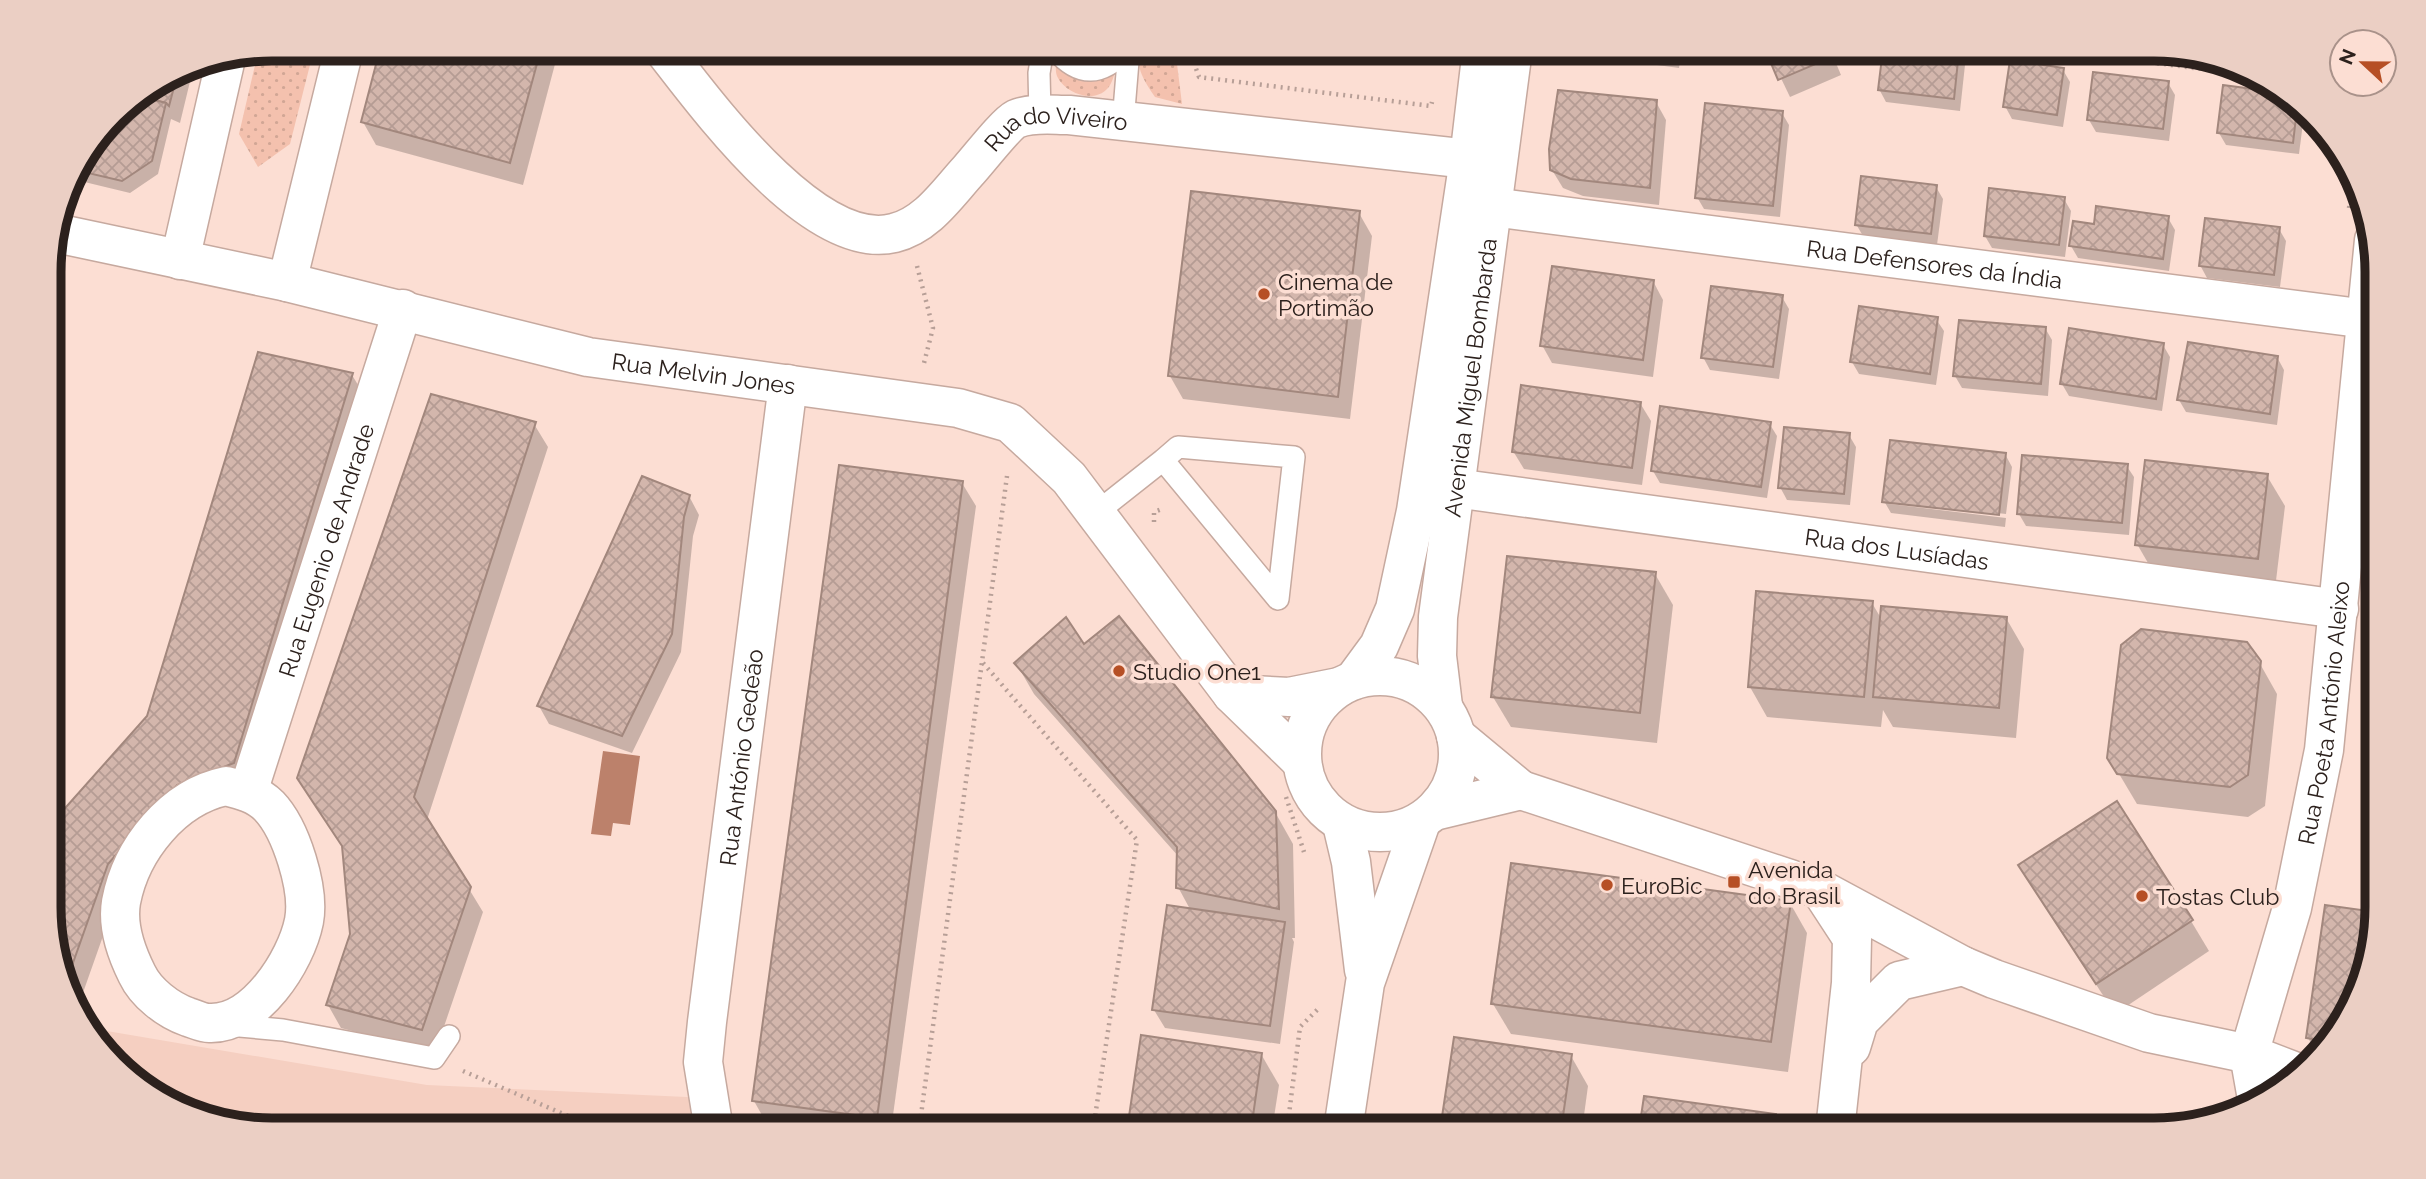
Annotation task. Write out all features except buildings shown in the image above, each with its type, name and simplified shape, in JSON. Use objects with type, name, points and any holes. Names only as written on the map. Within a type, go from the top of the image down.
[{"type":"street","points":[[287,282],[341,61]]},
{"type":"street","name":"Rua do Viveiro","points":[[672,61],[712,112],[770,177],[820,214],[846,228],[875,236],[896,233],[923,220],[1015,120],[1040,114],[1469,159]]},
{"type":"street","name":"Avenida Miguel Bombarda","points":[[1346,683],[1379,646],[1395,608],[1416,511],[1469,159],[1481,61]]},
{"type":"street","name":"Avenida Miguel Bombarda","points":[[1449,721],[1437,656],[1438,617],[1511,61]]},
{"type":"street","points":[[180,260],[224,67]]},
{"type":"street","points":[[1469,159],[1492,207]]},
{"type":"street","name":"Rua Defensores da Índia","points":[[1492,207],[2365,318]]},
{"type":"street","name":"Rua Melvin Jones","points":[[65,235],[287,282],[588,357],[958,408],[1010,423],[1069,478],[1292,775]]},
{"type":"street","name":"Rua Eugenio de Andrade","points":[[248,792],[402,309]]},
{"type":"street","name":"Rua Poeta António Aleixo","points":[[2249,1055],[2292,908],[2324,750],[2365,366]]},
{"type":"street","name":"Rua António Gedeão","points":[[712,1118],[703,1062],[707,1022],[788,384]]},
{"type":"street","name":"Rua dos Lusíadas","points":[[1455,488],[2339,609]]},
{"type":"street","points":[[1232,694],[1289,697],[1370,676],[1402,679],[1418,685],[1449,721],[1521,790],[1820,889],[1963,966],[2149,1033],[2249,1055],[2288,1069]]},
{"type":"street","points":[[1346,683],[1327,696],[1310,718],[1292,775],[1308,786],[1321,808],[1342,824],[1357,830],[1382,833],[1406,829],[1427,816],[1445,799],[1453,784],[1459,752],[1449,721]]},
{"type":"street","points":[[226,786],[248,792],[269,806],[285,830],[298,860],[303,884],[304,920],[293,951],[277,980],[256,1004],[233,1018],[208,1023],[181,1015],[157,999],[140,981],[128,956],[121,925],[121,902],[136,859],[156,828],[186,803],[207,790],[226,786]]},
{"type":"street","points":[[1427,816],[1521,790]]},
{"type":"street","points":[[1345,1117],[1365,983],[1427,816]]},
{"type":"street","points":[[1342,824],[1359,914],[1365,983]]},
{"type":"street","points":[[1820,889],[1852,938],[1851,983],[1837,1117]]},
{"type":"street","points":[[1842,1076],[1859,1021],[1899,981],[1963,966]]},
{"type":"street","points":[[2249,1055],[2256,1091]]},
{"type":"lane","points":[[1040,61],[1040,114]]},
{"type":"lane","points":[[1067,61],[1085,70],[1097,70],[1113,61]]},
{"type":"lane","points":[[1123,122],[1127,61]]},
{"type":"lane","points":[[1096,513],[1178,447],[1294,457],[1278,598],[1163,460]]},
{"type":"lane","points":[[277,980],[283,1030]]},
{"type":"lane","points":[[208,1023],[283,1030],[434,1058],[449,1036]]},
{"type":"path","points":[[1193,61],[1199,77],[1432,106],[1433,95]]},
{"type":"path","points":[[2140,61],[2216,71]]},
{"type":"path","points":[[914,402],[933,328],[918,269],[928,259]]},
{"type":"path","points":[[921,1118],[1009,465]]},
{"type":"path","points":[[1153,533],[1154,512],[1172,506],[1188,490]]},
{"type":"path","points":[[983,663],[1137,840],[1095,1118]]},
{"type":"path","points":[[1292,775],[1305,855]]},
{"type":"path","points":[[1289,1117],[1300,1027],[1319,1008]]},
{"type":"path","points":[[434,1058],[573,1118]]},
{"type":"shaded area","points":[[311,61],[290,144],[258,167],[239,134],[256,62]]},
{"type":"shaded area","points":[[1056,61],[1116,70],[1106,90],[1094,96],[1087,96],[1073,92],[1062,83],[1056,74]]},
{"type":"shaded area","points":[[1174,61],[1177,64],[1182,104],[1155,97],[1147,86],[1139,63]]},
{"type":"shaded area","points":[[603,751],[640,756],[630,825],[613,823],[611,836],[591,834]]},
{"type":"shaded area","points":[[102,1030],[427,1085],[708,1098],[712,1118],[245,1116],[205,1107],[167,1089],[123,1056]]},
{"type":"place","name":"Cinema de Portimão","points":[[1264,294]]},
{"type":"place","name":"Studio One1","points":[[1119,671]]},
{"type":"place","name":"Avenida do Brasil","points":[[1734,882]]},
{"type":"place","name":"EuroBic","points":[[1607,885]]},
{"type":"place","name":"Tostas Club","points":[[2142,896]]}]
